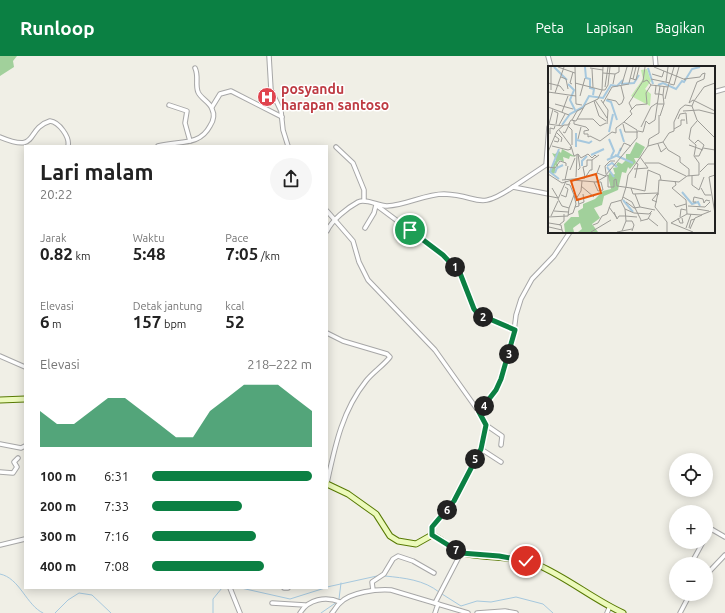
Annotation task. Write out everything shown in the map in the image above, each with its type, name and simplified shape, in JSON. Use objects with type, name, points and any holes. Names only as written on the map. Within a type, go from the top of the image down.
[{"type":"main road","points":[[0,400],[24,399]]},
{"type":"main road","points":[[328,484],[348,494],[376,514],[390,536],[398,541],[416,544],[432,535],[461,553],[509,558],[537,565],[623,613]]},
{"type":"street","points":[[268,56],[271,90],[281,111],[283,130],[288,145]]},
{"type":"street","points":[[548,56],[551,66]]},
{"type":"street","points":[[655,56],[656,66]]},
{"type":"street","points":[[162,145],[174,142],[196,141],[208,130],[214,115],[212,107],[197,91],[197,72],[195,68]]},
{"type":"street","points":[[715,92],[725,89]]},
{"type":"street","points":[[212,107],[220,94],[231,91],[282,117]]},
{"type":"street","points":[[169,106],[187,111],[185,123],[190,141]]},
{"type":"street","points":[[0,136],[24,143],[28,142],[41,126],[50,121],[57,123],[64,134],[68,145]]},
{"type":"street","points":[[376,205],[387,206],[445,194],[482,202],[495,199],[546,165],[548,140]]},
{"type":"street","points":[[336,147],[353,163],[365,193],[364,200]]},
{"type":"street","points":[[513,187],[548,194]]},
{"type":"street","points":[[328,230],[336,220],[358,202],[364,200],[376,205],[443,255],[452,264],[460,273],[474,309],[478,314],[515,330]]},
{"type":"street","points":[[365,228],[374,213],[376,205]]},
{"type":"street","points":[[328,212],[353,241],[359,262],[368,280],[435,350],[469,395],[486,425],[502,436],[501,445]]},
{"type":"street","points":[[479,412],[496,390],[501,379],[515,330],[516,315],[521,299],[539,271],[554,256],[569,233]]},
{"type":"street","points":[[328,334],[343,341],[387,354],[390,357],[366,380],[350,405],[336,444],[328,480]]},
{"type":"street","points":[[0,356],[24,367]]},
{"type":"street","points":[[432,535],[432,527],[454,501],[481,449],[486,425]]},
{"type":"street","points":[[0,444],[21,448],[24,446]]},
{"type":"street","points":[[481,449],[502,462]]},
{"type":"street","points":[[0,472],[14,473],[17,467],[14,462],[18,458]]},
{"type":"street","points":[[713,529],[725,537]]},
{"type":"street","points":[[0,545],[24,539]]},
{"type":"street","points":[[435,613],[440,594],[461,553]]},
{"type":"street","points":[[713,568],[725,555]]},
{"type":"street","points":[[373,590],[372,582],[382,576],[393,559],[398,556],[413,561],[434,573]]},
{"type":"street","points":[[230,589],[240,613]]},
{"type":"street","points":[[332,613],[340,602],[373,590],[391,590],[437,603],[460,612],[468,613]]},
{"type":"street","points":[[272,603],[305,605],[316,600],[332,600],[340,602]]},
{"type":"street","points":[[680,613],[686,601]]},
{"type":"street","points":[[300,613],[305,605]]},
{"type":"street","points":[[607,613],[610,606]]},
{"type":"street","points":[[477,613],[506,611],[516,613]]},
{"type":"green space","points":[[0,56],[17,56],[13,61],[14,67],[0,76]]},
{"type":"waterway","points":[[0,574],[7,576],[13,581],[32,604],[43,613]]},
{"type":"waterway","points":[[328,587],[377,576]]},
{"type":"waterway","points":[[385,576],[421,582],[439,592]]},
{"type":"waterway","points":[[339,599],[341,583]]},
{"type":"waterway","points":[[213,613],[213,599],[221,589]]},
{"type":"waterway","points":[[245,589],[290,599],[322,589]]},
{"type":"waterway","points":[[55,613],[68,600],[79,593],[92,595],[111,613]]},
{"type":"waterway","points":[[442,594],[461,606],[477,601],[491,602],[516,597],[543,604],[553,613]]},
{"type":"waterway","points":[[321,613],[337,602]]},
{"type":"place","name":"posyandu harapan santoso","points":[[267,97]]},
{"type":"route","points":[[410,230],[443,255],[460,273],[465,282],[474,309],[478,314],[515,330],[501,379],[496,390],[479,412],[486,425],[485,437],[481,449],[454,501],[432,527],[432,535],[461,553],[499,556],[526,561]]}]
